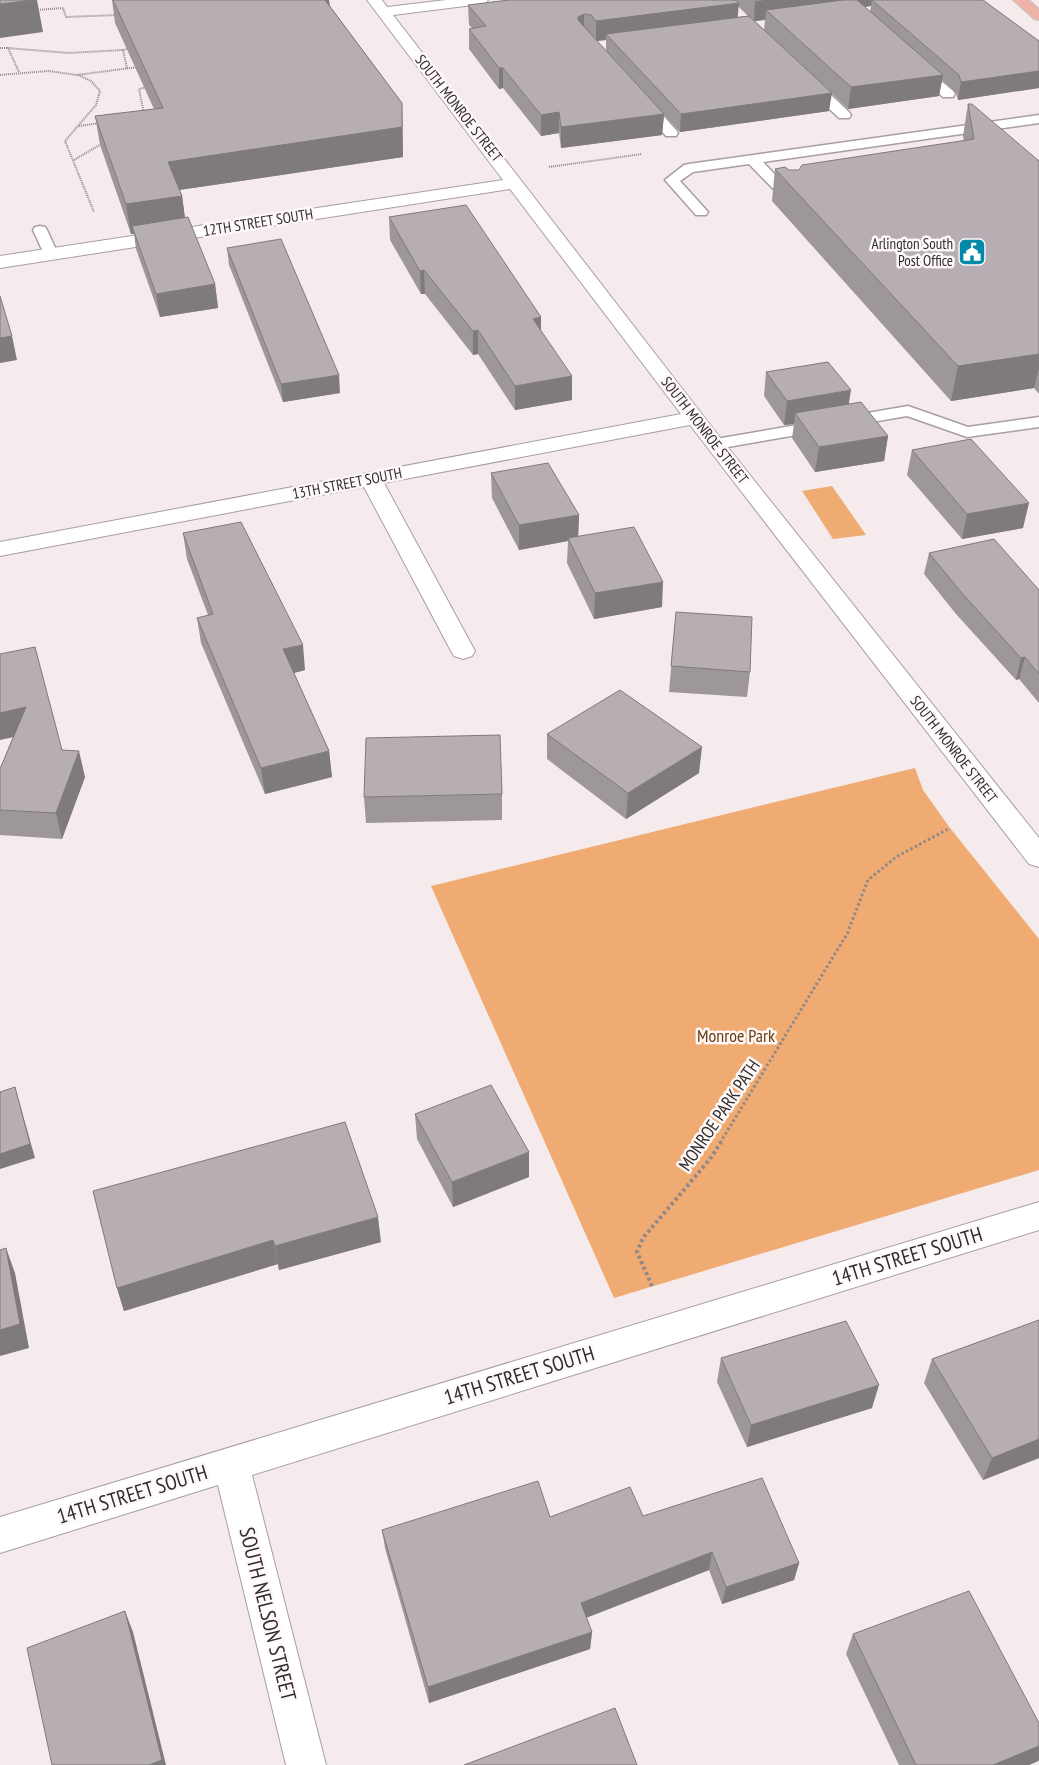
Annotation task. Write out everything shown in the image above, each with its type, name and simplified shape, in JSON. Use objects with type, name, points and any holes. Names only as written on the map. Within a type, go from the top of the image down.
[{"type":"main road","points":[[1020,0],[1039,16]]},
{"type":"street","points":[[379,6],[481,0]]},
{"type":"street","name":"SOUTH MONROE STREET","points":[[379,6],[695,418],[1039,856]]},
{"type":"street","name":"12TH STREET SOUTH","points":[[0,262],[516,183]]},
{"type":"street","name":"13TH STREET SOUTH","points":[[0,549],[695,418]]},
{"type":"street","points":[[371,478],[463,651]]},
{"type":"street","name":"14TH STREET SOUTH","points":[[0,1535],[1039,1216]]},
{"type":"street","name":"SOUTH NELSON STREET","points":[[231,1463],[306,1765]]},
{"type":"lane","points":[[905,57],[948,94]]},
{"type":"lane","points":[[802,74],[844,115]]},
{"type":"lane","points":[[632,90],[671,133]]},
{"type":"lane","points":[[701,212],[672,180],[689,168],[1039,118]]},
{"type":"lane","points":[[752,159],[790,198]]},
{"type":"lane","points":[[40,230],[50,254]]},
{"type":"lane","points":[[716,444],[908,411],[967,432],[1039,422]]},
{"type":"path","points":[[36,10],[64,8],[66,17],[122,15]]},
{"type":"path","points":[[0,48],[68,53],[132,48]]},
{"type":"path","points":[[8,48],[19,72]]},
{"type":"path","points":[[123,50],[127,68]]},
{"type":"path","points":[[77,75],[144,66]]},
{"type":"path","points":[[0,75],[48,71],[77,75],[91,81],[100,90],[96,105],[65,141],[94,212]]},
{"type":"path","points":[[144,116],[139,89],[147,87]]},
{"type":"path","points":[[78,126],[107,122]]},
{"type":"path","points":[[74,160],[100,144],[109,141]]},
{"type":"path","name":"MONROE PARK PATH","points":[[652,1286],[638,1252],[643,1238],[710,1159],[847,934],[868,880],[896,857],[950,828]]},
{"type":"green space","points":[[832,486],[866,535],[833,539],[802,491]]},
{"type":"green space","name":"Monroe Park","points":[[915,768],[923,790],[950,828],[1039,939],[1039,1170],[614,1298],[431,886]]},
{"type":"building","points":[[0,0],[33,0],[0,4]]},
{"type":"building","points":[[113,0],[325,0],[402,103],[402,127],[168,162],[182,196],[126,204],[95,116],[163,108]]},
{"type":"building","points":[[509,0],[735,0],[739,3],[596,21],[591,15],[584,14],[578,17],[578,20],[664,114],[561,127],[559,112],[541,115],[503,68],[499,68],[469,29],[486,26],[468,5]]},
{"type":"building","points":[[843,0],[857,0],[943,75],[851,87],[766,10]]},
{"type":"building","points":[[872,0],[983,0],[1039,41],[1039,71],[961,82],[959,75]]},
{"type":"building","points":[[749,16],[832,93],[681,114],[606,34]]},
{"type":"building","points":[[968,104],[972,104],[1039,161],[1039,354],[958,366],[775,169],[785,167],[789,170],[799,170],[802,165],[974,139]]},
{"type":"building","points":[[466,205],[541,317],[533,319],[572,376],[515,386],[478,330],[473,331],[424,270],[420,271],[389,217]]},
{"type":"building","points":[[188,217],[215,284],[156,294],[132,226]]},
{"type":"building","points":[[281,239],[339,375],[281,384],[227,248]]},
{"type":"building","points":[[0,296],[12,336],[0,338]]},
{"type":"building","points":[[828,362],[851,390],[787,401],[766,372]]},
{"type":"building","points":[[861,402],[888,436],[819,447],[795,413]]},
{"type":"building","points":[[971,439],[1029,503],[967,514],[912,450]]},
{"type":"building","points":[[548,463],[579,515],[519,525],[491,473]]},
{"type":"building","points":[[241,522],[303,645],[283,649],[329,751],[261,768],[197,618],[213,614],[183,533]]},
{"type":"building","points":[[634,527],[663,582],[595,593],[568,538]]},
{"type":"building","points":[[994,539],[1039,590],[1039,674],[1025,657],[1021,658],[961,592],[929,553]]},
{"type":"building","points":[[676,612],[752,617],[750,672],[671,666]]},
{"type":"building","points":[[35,647],[62,750],[79,751],[56,813],[0,810],[0,769],[26,707],[0,713],[0,654]]},
{"type":"building","points":[[620,690],[702,747],[628,793],[547,734]]},
{"type":"building","points":[[500,735],[502,794],[364,797],[366,738]]},
{"type":"building","points":[[491,1085],[529,1152],[452,1182],[415,1114]]},
{"type":"building","points":[[15,1087],[30,1144],[0,1154],[0,1092]]},
{"type":"building","points":[[345,1122],[378,1217],[275,1246],[273,1240],[117,1288],[93,1191]]},
{"type":"building","points":[[6,1248],[20,1324],[0,1330],[0,1250]]},
{"type":"building","points":[[1039,1320],[1039,1439],[992,1458],[932,1359]]},
{"type":"building","points":[[846,1321],[879,1385],[751,1425],[721,1358]]},
{"type":"building","points":[[762,1478],[799,1563],[726,1587],[712,1552],[581,1603],[592,1632],[428,1687],[382,1530],[538,1481],[550,1517],[630,1487],[643,1516]]},
{"type":"building","points":[[969,1591],[1039,1723],[1039,1746],[993,1765],[916,1765],[853,1634]]},
{"type":"building","points":[[125,1611],[162,1760],[149,1765],[52,1765],[27,1648]]},
{"type":"building","points":[[615,1708],[637,1765],[464,1765]]},
{"type":"place","name":"Arlington South Post Office","points":[[972,252]]}]
